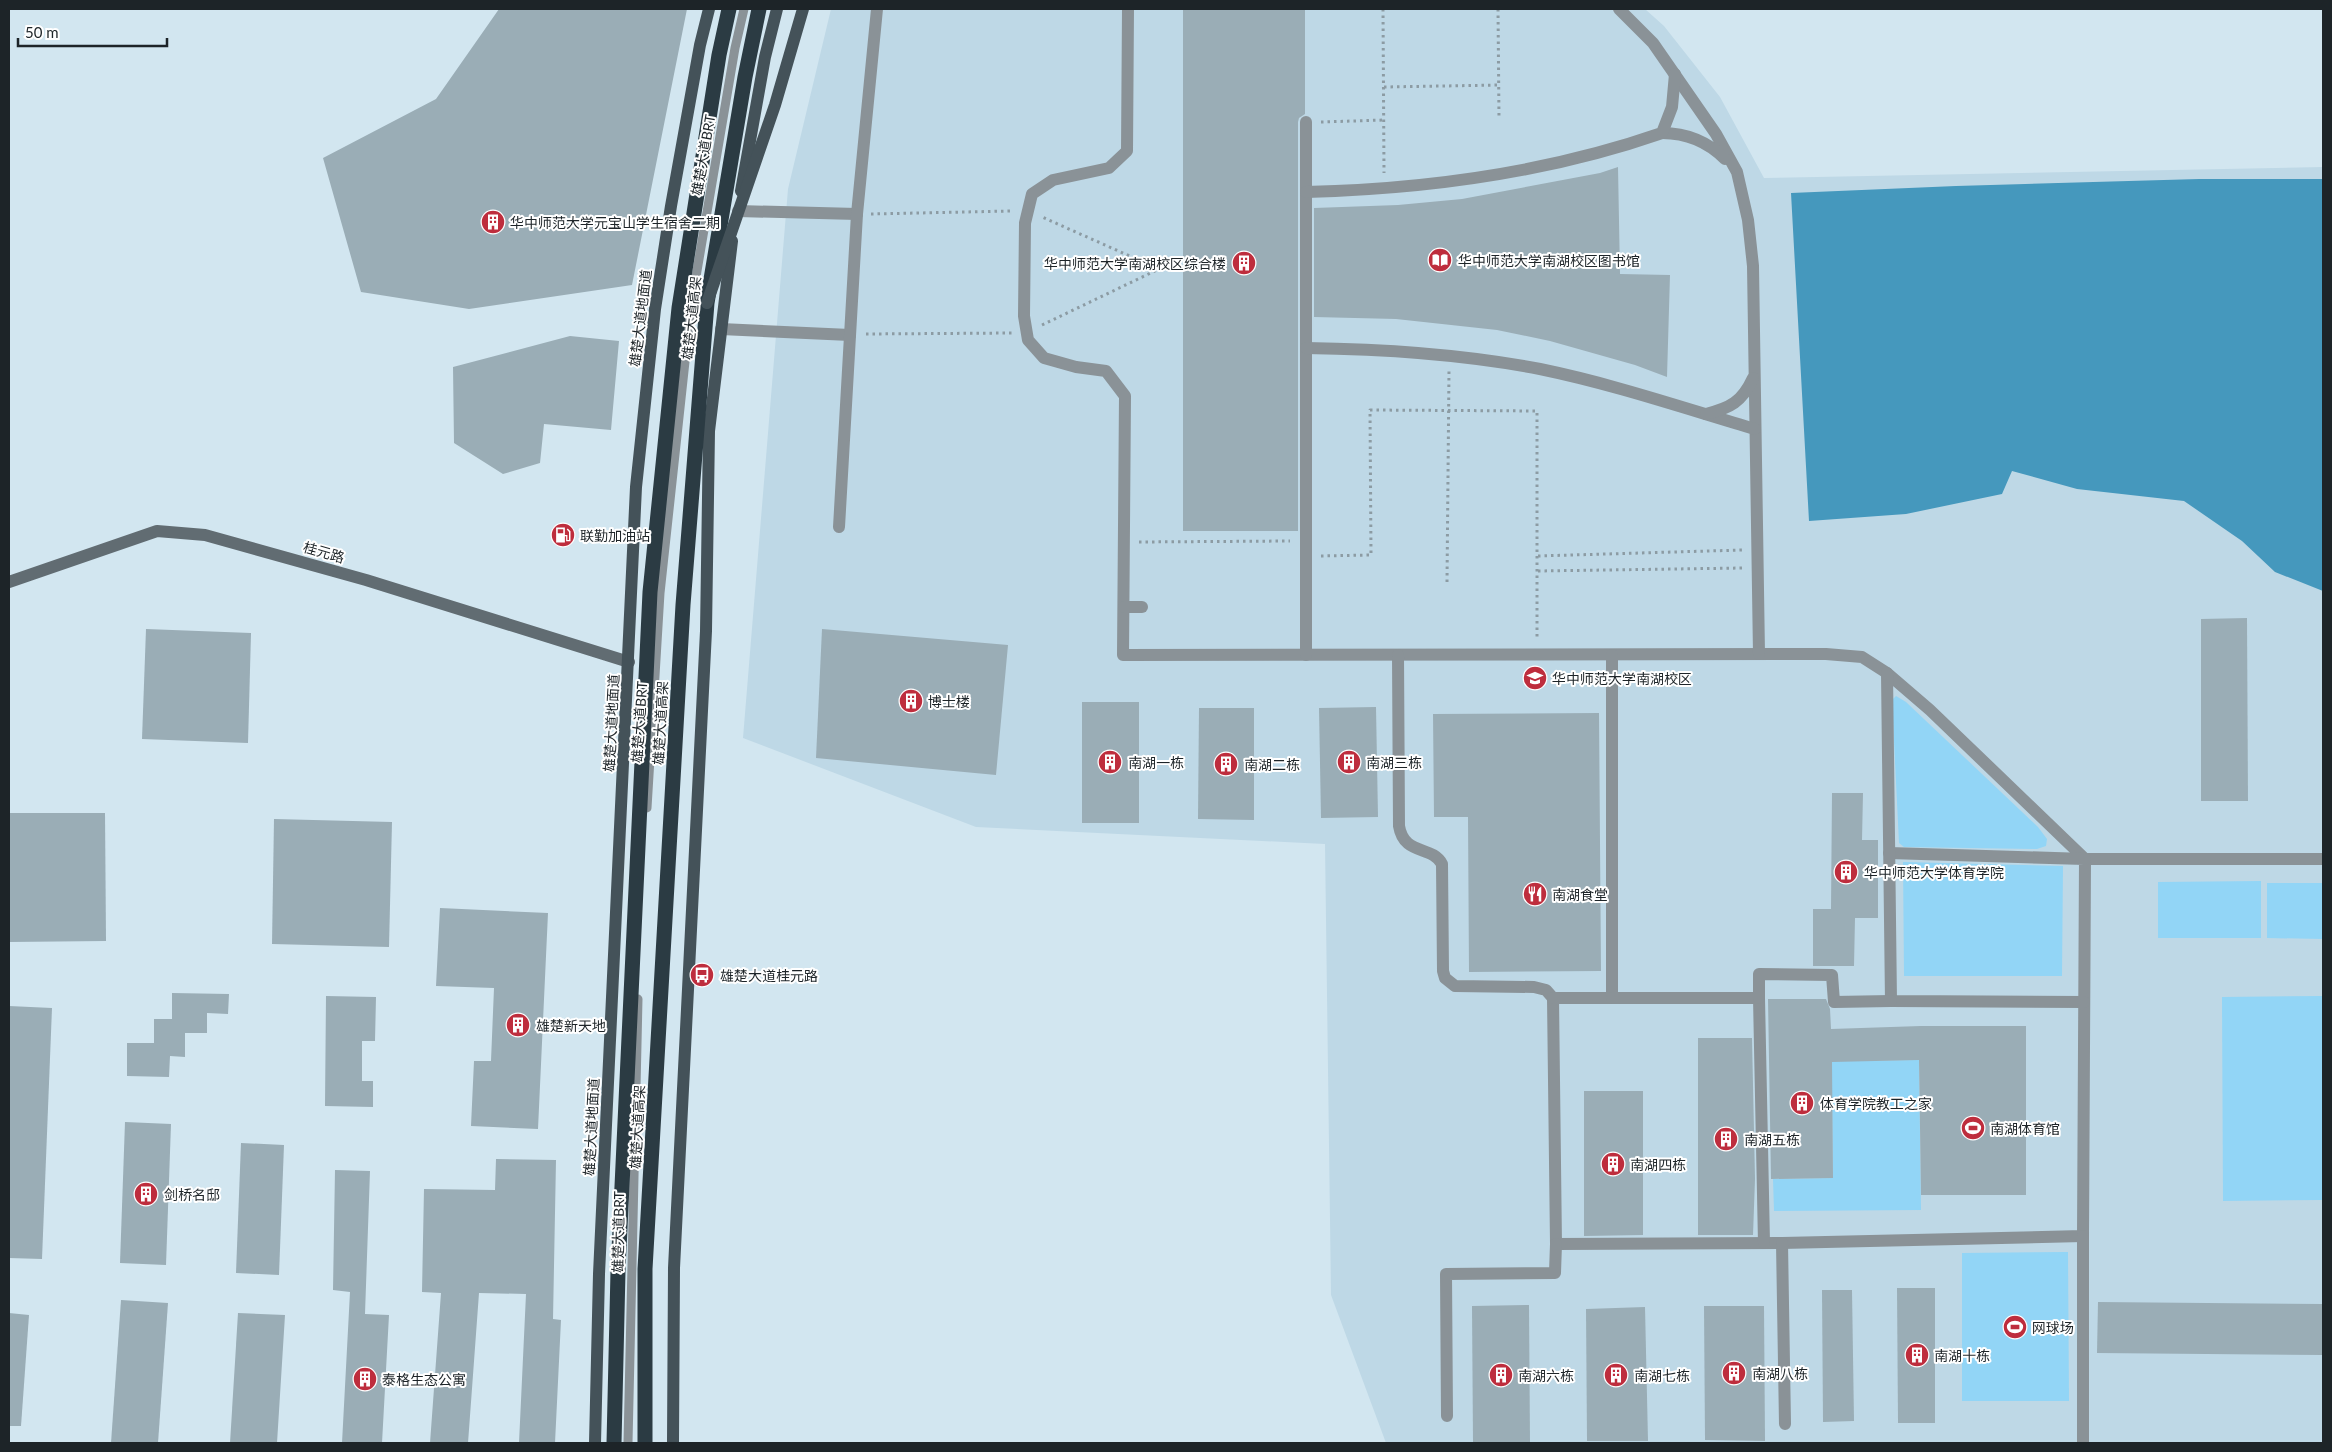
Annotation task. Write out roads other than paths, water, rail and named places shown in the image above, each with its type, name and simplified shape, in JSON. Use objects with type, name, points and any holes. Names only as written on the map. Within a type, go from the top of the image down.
[{"type":"highway","name":"雄楚大道高架","points":[[614,1443],[618,1271],[650,592],[679,308],[719,55],[729,9]]},
{"type":"highway","name":"雄楚大道高架","points":[[645,1443],[646,1259],[683,605],[707,303],[745,76],[759,9]]},
{"type":"main road","name":"雄楚大道地面道","points":[[595,1443],[599,1264],[636,487],[655,308],[675,187],[709,9]]},
{"type":"main road","points":[[673,1443],[674,1268],[706,631],[709,431],[738,211],[765,56],[778,9]]},
{"type":"main road","points":[[707,303],[776,105],[803,9]]},
{"type":"street","points":[[838,527],[857,214],[876,9]]},
{"type":"street","points":[[1128,9],[1127,151],[1110,168],[1053,180],[1032,194],[1024,223],[1024,316],[1028,340],[1044,358],[1076,367],[1106,371],[1125,396],[1123,655],[1826,654],[1862,657],[1887,673],[1930,710],[2085,859],[2083,1443]]},
{"type":"street","points":[[1619,9],[1653,43],[1716,134],[1737,172],[1748,220],[1753,266],[1759,654]]},
{"type":"street","points":[[1662,134],[1672,107],[1675,74]]},
{"type":"street","points":[[1306,122],[1306,655]]},
{"type":"street","points":[[1306,192],[1452,182],[1530,169],[1619,148],[1662,134],[1680,133],[1714,148],[1737,172]]},
{"type":"street","points":[[738,211],[857,214]]},
{"type":"street","points":[[721,329],[850,334]]},
{"type":"street","points":[[1306,348],[1384,349],[1449,356],[1540,370],[1645,396],[1755,429]]},
{"type":"street","points":[[1706,414],[1730,408],[1747,391],[1754,374]]},
{"type":"street","name":"桂元路","points":[[9,582],[157,531],[205,535],[366,580],[629,662]]},
{"type":"street","points":[[1124,607],[1142,607]]},
{"type":"street","points":[[1398,655],[1399,826],[1403,838],[1410,845],[1415,849],[1434,855],[1442,864],[1443,971],[1446,978],[1455,986],[1534,987],[1546,990],[1554,998],[1556,1273],[1446,1274],[1448,1416]]},
{"type":"street","points":[[1612,655],[1612,998]]},
{"type":"street","points":[[1887,673],[1891,1001]]},
{"type":"street","points":[[1889,853],[2085,859],[2323,859]]},
{"type":"street","points":[[1764,1243],[1759,974],[1832,975],[1834,1002],[2084,1002]]},
{"type":"street","points":[[1554,998],[1759,998]]},
{"type":"street","points":[[1556,1244],[1782,1243],[2083,1236]]},
{"type":"street","points":[[1782,1243],[1785,1424]]},
{"type":"lane","name":"雄楚大道BRT","points":[[628,1443],[640,928],[660,594],[691,306],[735,48],[744,9]]},
{"type":"place","name":"华中师范大学元宝山学生宿舍二期","points":[[493,222]]},
{"type":"place","name":"华中师范大学南湖校区图书馆","points":[[1440,260]]},
{"type":"place","name":"华中师范大学南湖校区综合楼","points":[[1244,263]]},
{"type":"place","name":"联勤加油站","points":[[563,535]]},
{"type":"place","name":"华中师范大学南湖校区","points":[[1535,678]]},
{"type":"place","name":"博士楼","points":[[911,701]]},
{"type":"place","name":"南湖一栋","points":[[1110,762]]},
{"type":"place","name":"南湖三栋","points":[[1349,762]]},
{"type":"place","name":"南湖二栋","points":[[1226,764]]},
{"type":"place","name":"华中师范大学体育学院","points":[[1846,872]]},
{"type":"place","name":"南湖食堂","points":[[1535,894]]},
{"type":"place","name":"雄楚大道桂元路","points":[[702,975]]},
{"type":"place","name":"雄楚新天地","points":[[518,1025]]},
{"type":"place","name":"体育学院教工之家","points":[[1802,1103]]},
{"type":"place","name":"南湖体育馆","points":[[1973,1128]]},
{"type":"place","name":"南湖五栋","points":[[1726,1139]]},
{"type":"place","name":"南湖四栋","points":[[1613,1164]]},
{"type":"place","name":"剑桥名邸","points":[[146,1194]]},
{"type":"place","name":"网球场","points":[[2015,1327]]},
{"type":"place","name":"南湖十栋","points":[[1917,1355]]},
{"type":"place","name":"南湖八栋","points":[[1734,1373]]},
{"type":"place","name":"南湖六栋","points":[[1501,1375]]},
{"type":"place","name":"南湖七栋","points":[[1616,1375]]},
{"type":"place","name":"泰格生态公寓","points":[[365,1379]]}]
